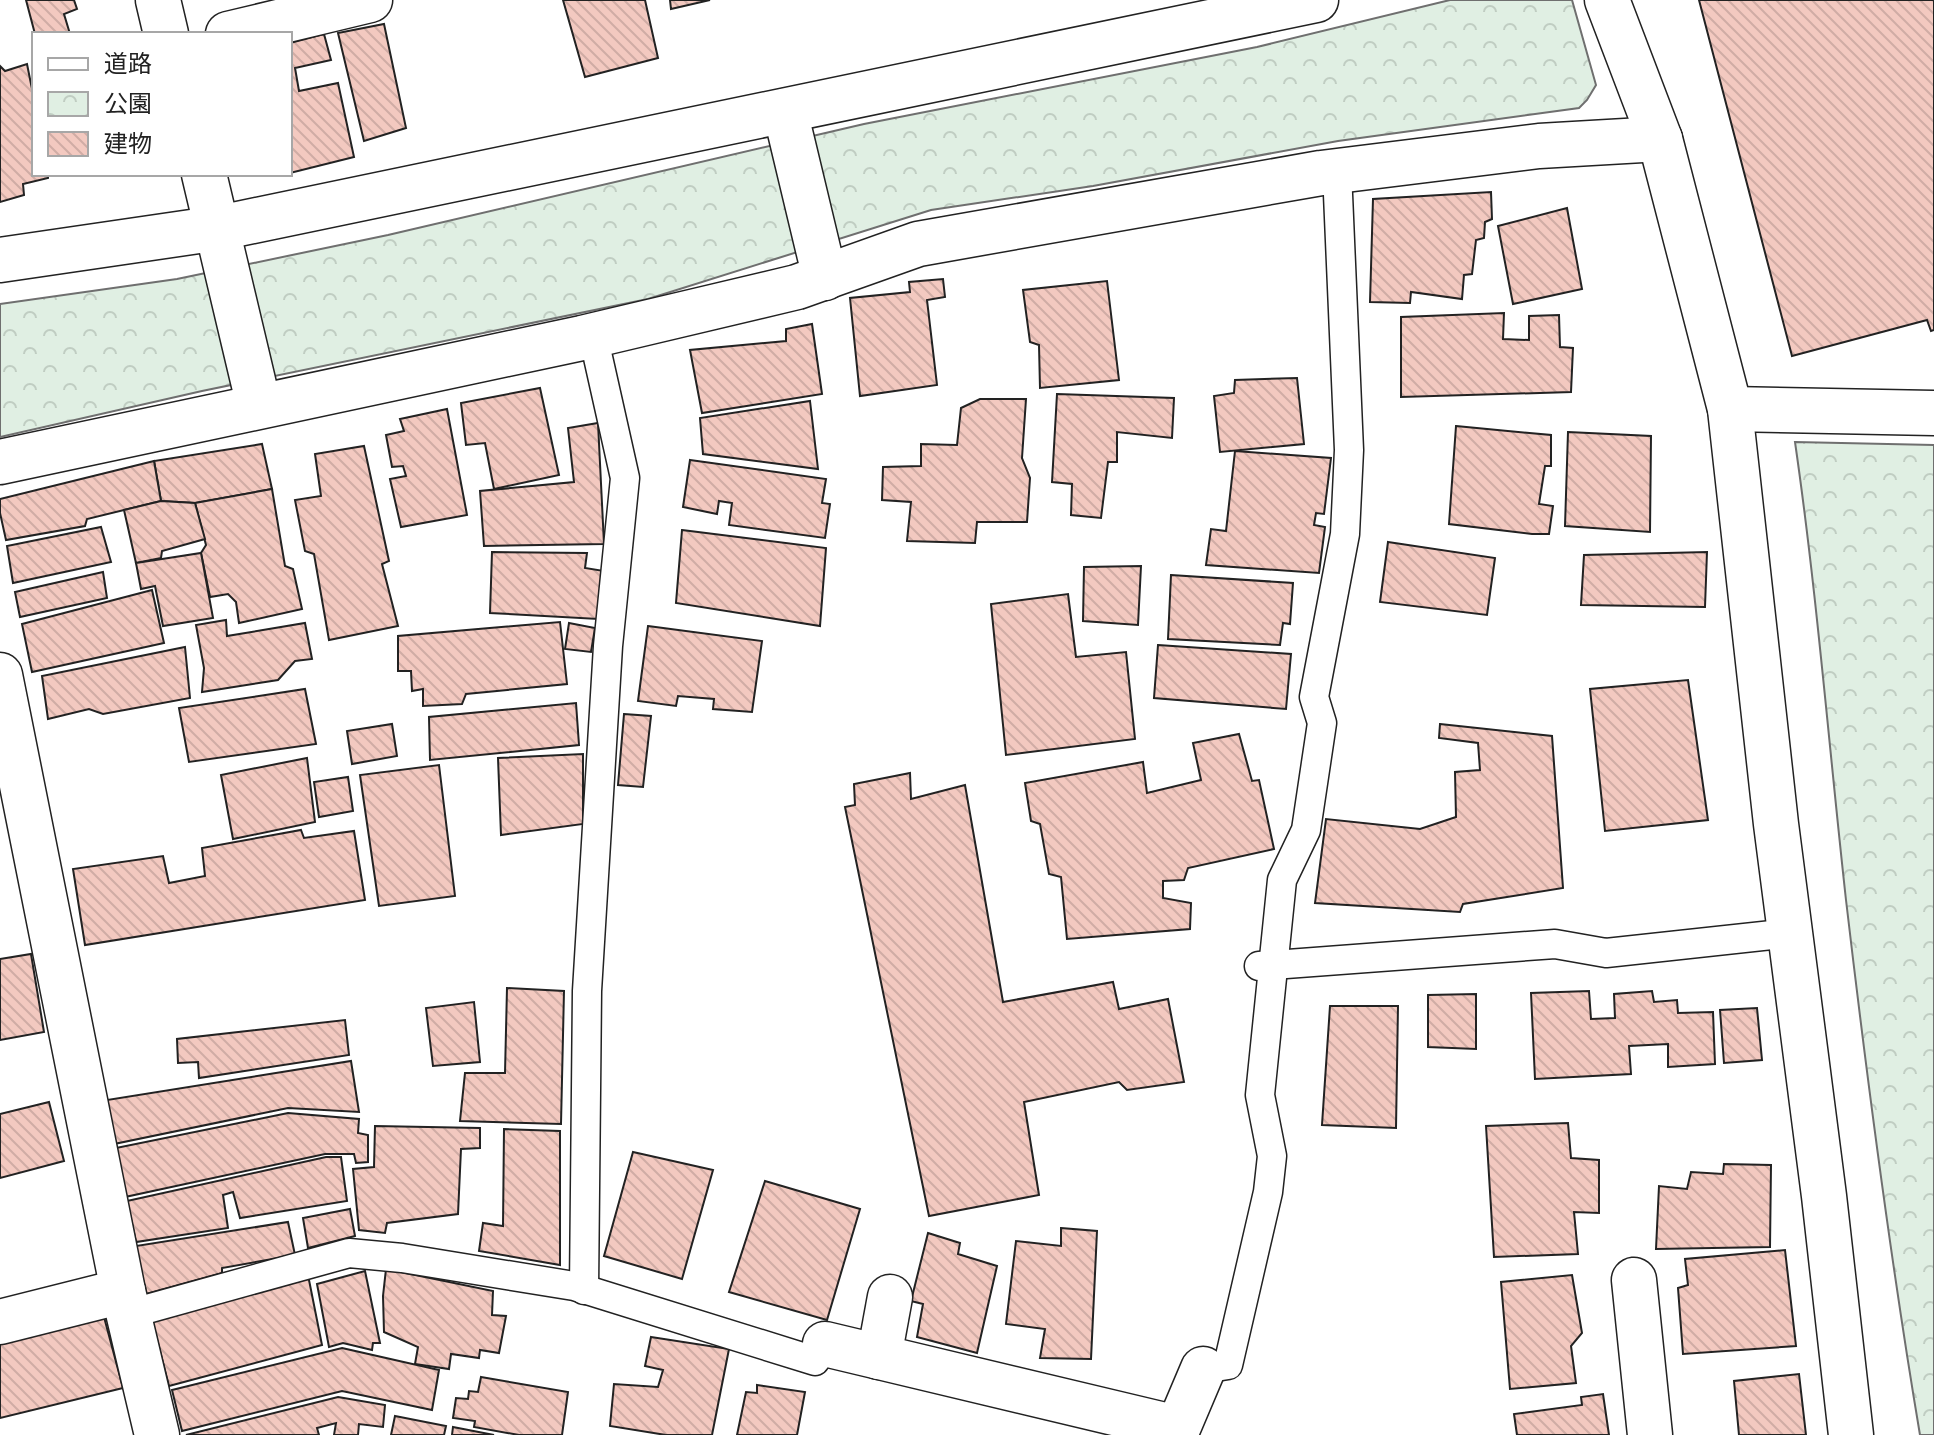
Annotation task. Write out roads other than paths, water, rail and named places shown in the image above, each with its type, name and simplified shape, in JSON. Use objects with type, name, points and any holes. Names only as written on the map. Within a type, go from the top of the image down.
[{"type":"street","points":[[158,0],[166,32]]},
{"type":"street","points":[[236,32],[370,0]]},
{"type":"street","points":[[0,260],[219,228],[1316,0]]},
{"type":"street","points":[[1607,0],[1660,139],[1730,409],[1851,1435]]},
{"type":"street","points":[[785,111],[825,278]]},
{"type":"street","points":[[0,462],[593,335],[797,287],[918,244],[1337,171],[1539,146],[1660,139]]},
{"type":"street","points":[[205,176],[259,406]]},
{"type":"street","points":[[1730,409],[1934,413]]},
{"type":"street","points":[[0,675],[126,1303],[157,1435]]},
{"type":"street","points":[[1634,1280],[1650,1435]]},
{"type":"street","points":[[879,1357],[890,1297]]},
{"type":"street","points":[[0,1322],[126,1303]]},
{"type":"street","points":[[825,1344],[1176,1432],[1203,1369]]},
{"type":"lane","points":[[1203,1369],[1228,1365],[1268,1192],[1272,1156],[1260,1095],[1266,965],[1282,880],[1306,830],[1322,723],[1314,697],[1345,534],[1349,450],[1337,171]]},
{"type":"lane","points":[[584,1290],[587,991],[608,646],[625,478],[593,335]]},
{"type":"lane","points":[[1266,965],[1555,944],[1606,953],[1790,933]]},
{"type":"lane","points":[[126,1303],[349,1253],[402,1258],[584,1290],[815,1361],[825,1344]]}]
